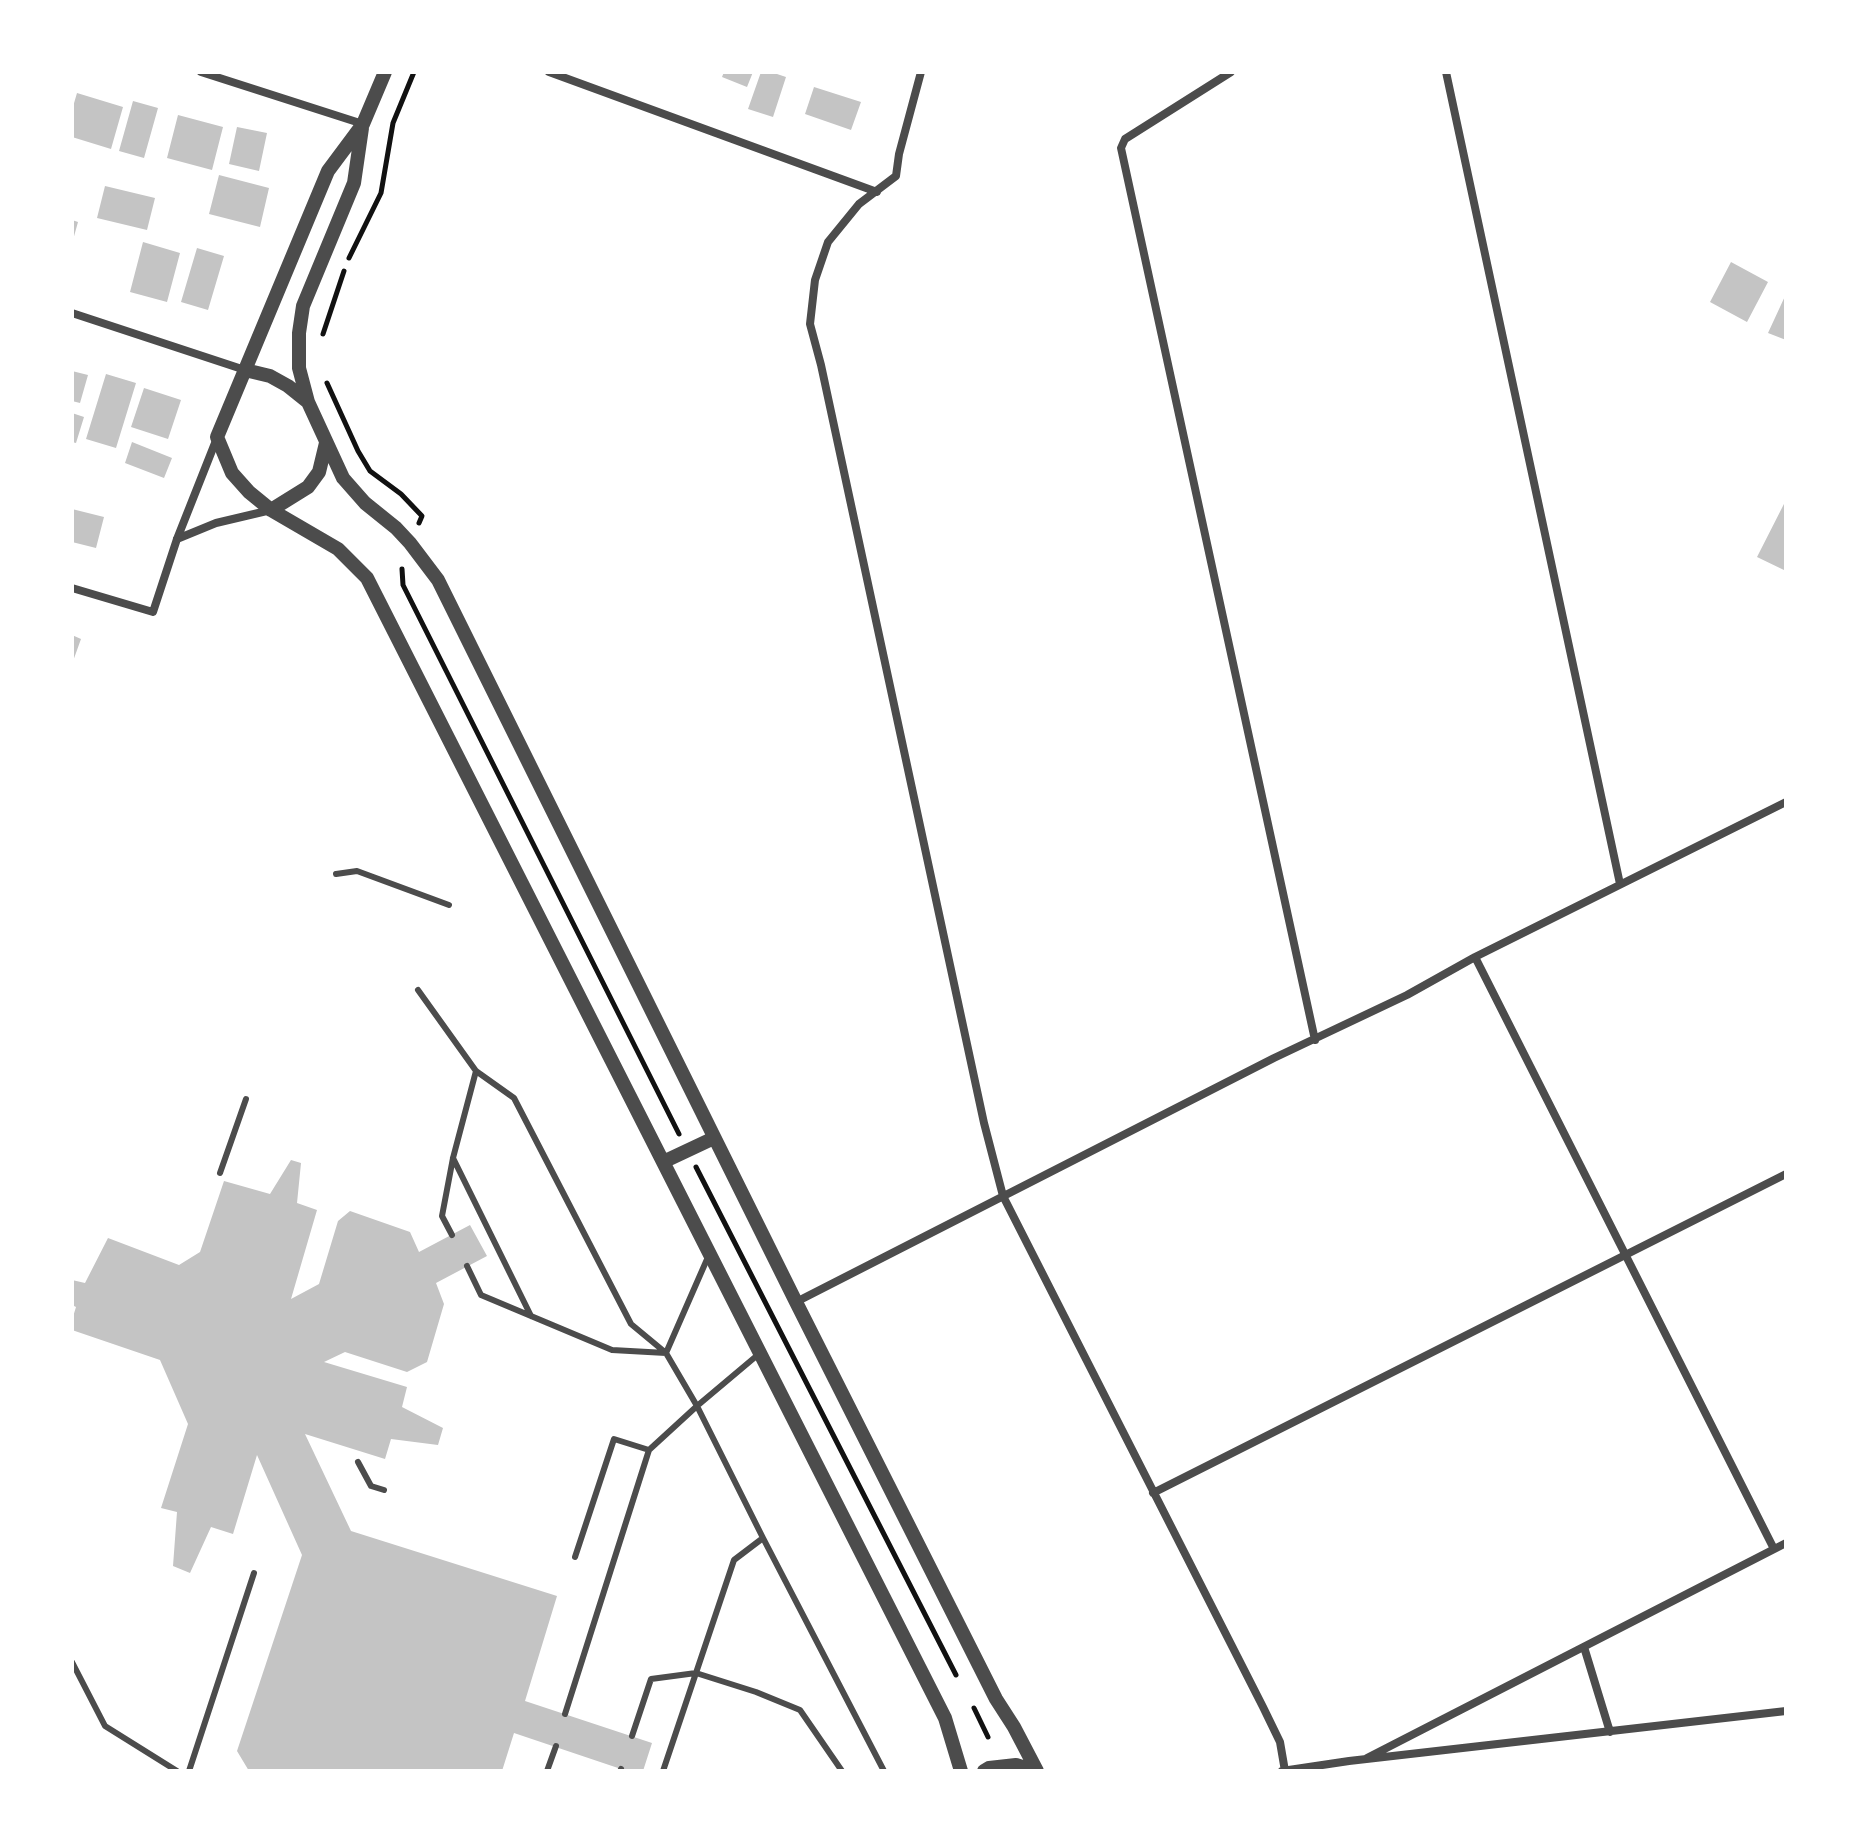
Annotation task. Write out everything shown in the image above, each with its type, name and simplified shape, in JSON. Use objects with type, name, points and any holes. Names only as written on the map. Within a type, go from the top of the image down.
[{"type":"street","points":[[201,72],[363,124]]},
{"type":"street","points":[[72,588],[153,612],[177,539],[217,437],[328,171],[363,124],[385,72]]},
{"type":"street","points":[[549,72],[877,192]]},
{"type":"street","points":[[921,72],[896,176],[859,204],[828,242],[815,280],[810,324],[984,1123],[1003,1196],[1269,1718],[1280,1742],[1284,1771],[1786,1711]]},
{"type":"street","points":[[1231,72],[1125,139],[1121,148],[1315,1040]]},
{"type":"street","points":[[1446,72],[1620,884]]},
{"type":"street","points":[[363,124],[354,183],[303,306],[299,368],[308,402],[343,478],[365,503],[410,543],[438,580],[796,1302],[996,1699],[1036,1771]]},
{"type":"street","points":[[72,313],[270,376],[308,402]]},
{"type":"street","points":[[217,437],[232,473],[249,492],[271,510],[338,549],[367,578],[945,1718],[961,1771]]},
{"type":"street","points":[[177,539],[216,523],[271,510],[308,487],[319,472],[326,443]]},
{"type":"street","points":[[796,1302],[1246,1072],[1407,995],[1475,957],[1786,802]]},
{"type":"street","points":[[1475,957],[1774,1549]]},
{"type":"street","points":[[663,1162],[714,1138]]},
{"type":"street","points":[[1153,1493],[1786,1174]]},
{"type":"street","points":[[1362,1760],[1786,1543]]},
{"type":"street","points":[[1584,1647],[1610,1732]]},
{"type":"street","points":[[984,1771],[1016,1765],[1036,1771]]},
{"type":"lane","points":[[336,874],[357,871],[449,905]]},
{"type":"lane","points":[[418,990],[476,1071],[514,1098],[631,1324],[666,1353],[697,1406],[884,1771]]},
{"type":"lane","points":[[452,1235],[442,1216],[453,1158],[476,1071]]},
{"type":"lane","points":[[220,1173],[246,1099]]},
{"type":"lane","points":[[453,1158],[531,1316]]},
{"type":"lane","points":[[666,1353],[710,1254]]},
{"type":"lane","points":[[467,1266],[481,1295],[612,1350],[666,1353]]},
{"type":"lane","points":[[565,1714],[649,1450],[761,1352]]},
{"type":"lane","points":[[575,1557],[614,1439],[649,1450]]},
{"type":"lane","points":[[358,1462],[371,1486],[384,1490]]},
{"type":"lane","points":[[663,1771],[734,1560],[763,1538]]},
{"type":"lane","points":[[189,1771],[254,1573]]},
{"type":"lane","points":[[72,1662],[105,1726],[177,1771]]},
{"type":"lane","points":[[632,1736],[651,1679],[696,1673],[800,1710],[842,1771]]},
{"type":"lane","points":[[547,1771],[556,1746]]},
{"type":"path","points":[[323,344],[323,332],[348,259],[381,193],[393,123],[414,72]]},
{"type":"path","points":[[325,370],[327,382],[370,471],[401,494],[422,516],[402,567],[403,585],[687,1150],[960,1681]]},
{"type":"path","points":[[967,1695],[988,1737]]},
{"type":"building","points":[[724,72],[753,72],[747,87],[722,77]]},
{"type":"building","points":[[761,72],[786,77],[773,117],[748,109]]},
{"type":"building","points":[[814,87],[861,102],[851,130],[805,114]]},
{"type":"building","points":[[77,93],[123,107],[111,149],[72,137],[72,110]]},
{"type":"building","points":[[133,101],[158,108],[144,158],[119,151]]},
{"type":"building","points":[[178,115],[223,127],[212,170],[167,158]]},
{"type":"building","points":[[237,127],[267,133],[259,171],[229,164]]},
{"type":"building","points":[[219,175],[269,188],[260,227],[209,214]]},
{"type":"building","points":[[105,186],[155,198],[147,230],[97,218]]},
{"type":"building","points":[[72,220],[78,222],[73,240],[72,239]]},
{"type":"building","points":[[143,242],[180,253],[167,302],[130,292]]},
{"type":"building","points":[[197,248],[224,256],[208,310],[181,302]]},
{"type":"building","points":[[1731,262],[1768,282],[1747,322],[1710,302]]},
{"type":"building","points":[[1786,294],[1786,340],[1768,333]]},
{"type":"building","points":[[72,371],[88,375],[80,403],[72,401]]},
{"type":"building","points":[[106,374],[136,383],[116,448],[86,439]]},
{"type":"building","points":[[144,388],[181,400],[168,439],[131,427]]},
{"type":"building","points":[[72,413],[84,417],[76,443],[72,442]]},
{"type":"building","points":[[132,442],[172,458],[164,478],[125,463]]},
{"type":"building","points":[[1786,500],[1786,571],[1757,557]]},
{"type":"building","points":[[72,509],[104,517],[96,548],[72,542]]},
{"type":"building","points":[[72,635],[81,639],[72,664]]},
{"type":"building","points":[[291,1160],[301,1163],[297,1203],[317,1210],[291,1299],[319,1284],[338,1221],[350,1211],[410,1232],[419,1252],[470,1225],[487,1256],[436,1283],[444,1304],[427,1362],[407,1372],[345,1352],[324,1362],[407,1387],[402,1407],[443,1428],[438,1445],[391,1439],[385,1459],[305,1434],[351,1531],[557,1596],[525,1701],[652,1743],[643,1771],[621,1769],[514,1733],[502,1771],[249,1771],[237,1751],[302,1555],[257,1455],[233,1534],[211,1527],[190,1573],[173,1566],[177,1512],[161,1508],[188,1424],[160,1360],[72,1330],[76,1307],[72,1305],[72,1280],[85,1283],[108,1238],[179,1265],[200,1252],[224,1181],[270,1194]]}]
